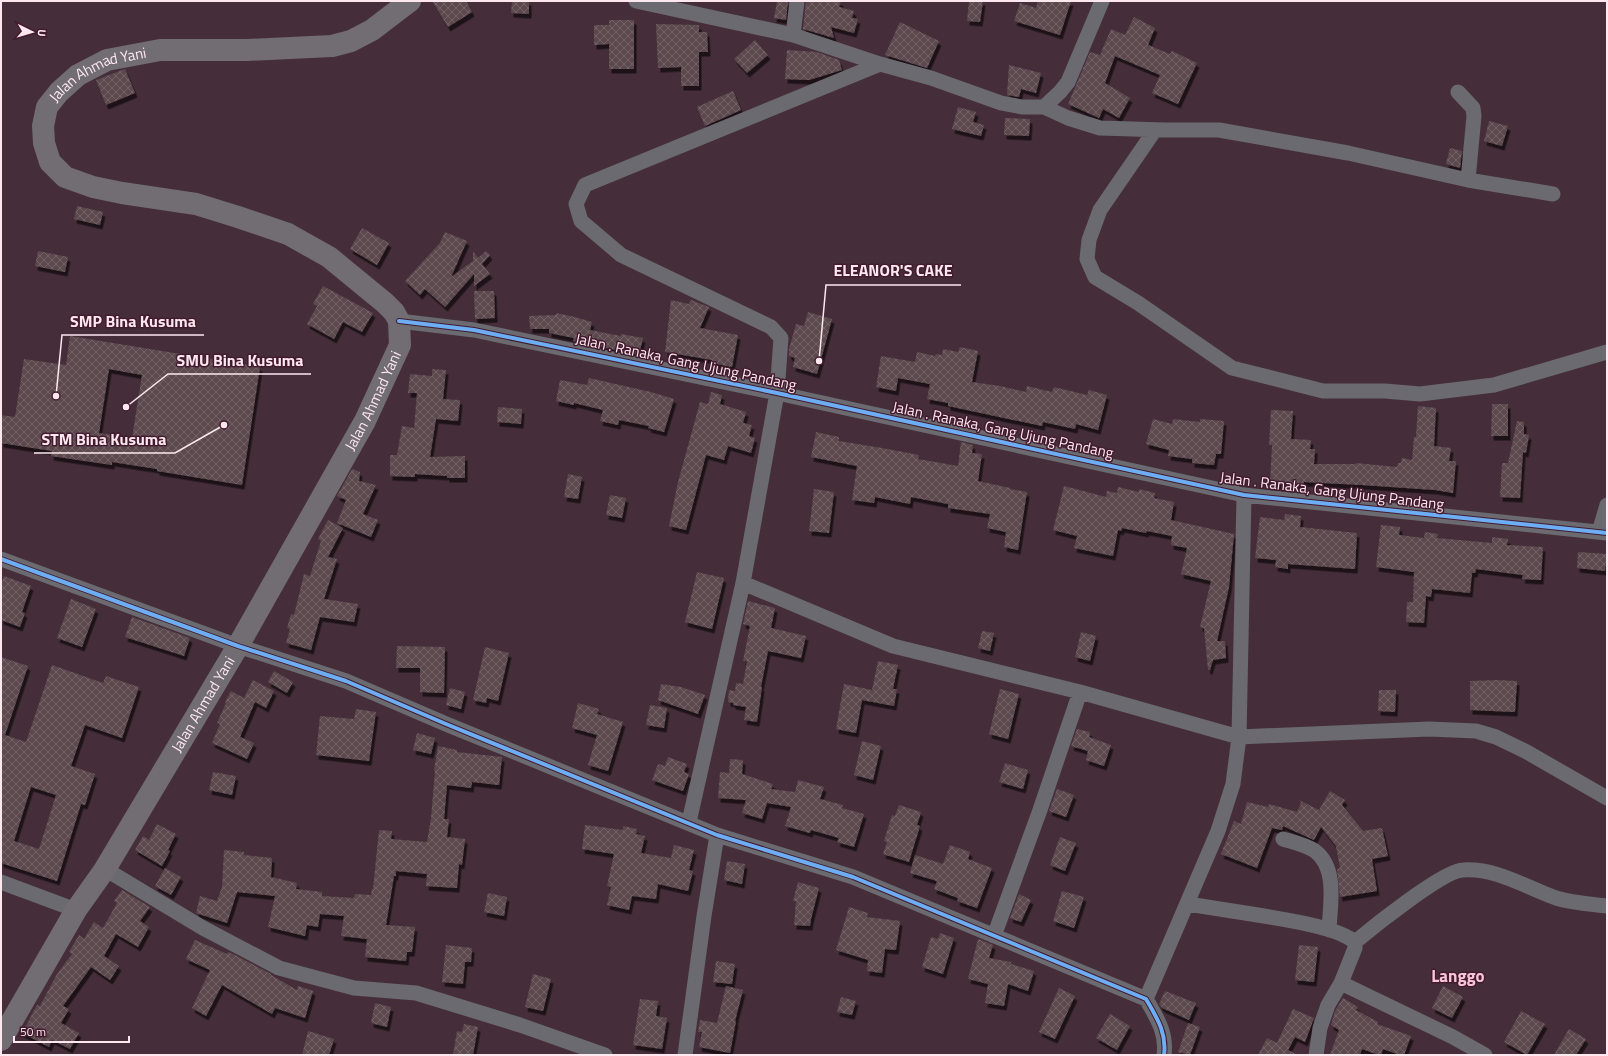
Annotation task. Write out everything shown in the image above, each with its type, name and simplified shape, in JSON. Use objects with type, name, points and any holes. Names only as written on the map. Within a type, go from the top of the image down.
[{"type":"highway","name":"Jalan Ahmad Yani","points":[[1,1040],[76,910],[105,869],[238,646],[365,421],[400,345],[399,321],[394,312],[385,303],[329,257],[288,234],[196,204],[122,193],[93,187],[65,177],[50,162],[44,143],[43,126],[47,107],[59,92],[78,75],[108,60],[160,50],[247,50],[332,46],[351,41],[372,30],[410,1]]},
{"type":"street","points":[[636,1],[793,35],[880,64],[931,78],[1001,103],[1022,107],[1044,107],[1068,118],[1100,128],[1219,130],[1348,153],[1468,180],[1553,194]]},
{"type":"street","points":[[793,35],[797,1]]},
{"type":"street","points":[[1044,107],[1068,82],[1102,1]]},
{"type":"street","points":[[689,822],[743,583],[777,393],[781,338],[771,327],[621,255],[582,221],[576,204],[585,185],[880,64]]},
{"type":"street","points":[[1458,92],[1473,108],[1474,116],[1468,180]]},
{"type":"street","points":[[1155,130],[1100,210],[1089,240],[1087,259],[1095,277],[1138,303],[1232,368],[1323,391],[1385,390],[1420,394],[1494,384],[1607,352]]},
{"type":"street","name":"Jalan . Ranaka, Gang Ujung Pandang","points":[[399,321],[474,330],[777,393],[1244,496],[1603,533]]},
{"type":"street","points":[[1146,999],[1218,831],[1233,784],[1239,737],[1244,496]]},
{"type":"street","points":[[1603,533],[1607,505]]},
{"type":"street","points":[[1,559],[238,646],[346,681],[446,724],[689,822],[717,835],[853,877],[1146,999],[1161,1025],[1164,1038],[1164,1055]]},
{"type":"street","points":[[743,583],[893,646],[1080,692],[1239,737],[1430,730],[1476,730],[1496,737],[1525,751],[1607,798]]},
{"type":"street","points":[[994,936],[1080,692]]},
{"type":"street","points":[[685,1055],[704,916],[717,835]]},
{"type":"street","points":[[1283,839],[1310,848],[1316,852],[1325,863],[1330,878],[1329,930]]},
{"type":"street","points":[[105,869],[203,928],[279,968],[354,988],[416,994],[520,1025],[605,1055]]},
{"type":"street","points":[[1355,942],[1444,876],[1462,870],[1486,872],[1509,878],[1557,898],[1607,906]]},
{"type":"street","points":[[1,882],[76,910]]},
{"type":"street","points":[[1188,904],[1307,924],[1329,930],[1355,942]]},
{"type":"street","points":[[1316,1055],[1320,1028],[1328,1005],[1341,983],[1355,948],[1355,942]]},
{"type":"street","points":[[1341,983],[1453,1037],[1485,1055]]},
{"type":"building","points":[[432,1],[466,1],[472,12],[448,27]]},
{"type":"building","points":[[512,1],[529,1],[529,14],[511,13]]},
{"type":"building","points":[[777,1],[788,1],[786,20],[774,18]]},
{"type":"building","points":[[806,1],[841,1],[839,7],[854,11],[852,18],[858,19],[854,33],[831,27],[834,38],[803,29]]},
{"type":"building","points":[[969,1],[983,1],[980,22],[967,21]]},
{"type":"building","points":[[1038,1],[1071,1],[1060,35],[1014,21],[1020,3],[1036,8]]},
{"type":"building","points":[[1134,17],[1155,28],[1148,45],[1170,54],[1172,51],[1197,63],[1178,104],[1152,93],[1160,75],[1115,56],[1105,83],[1130,98],[1119,118],[1103,109],[1099,118],[1068,104],[1090,52],[1100,55],[1111,29],[1125,35]]},
{"type":"building","points":[[609,20],[634,20],[634,69],[609,69],[609,44],[594,45],[594,25],[609,25]]},
{"type":"building","points":[[900,22],[939,41],[927,68],[885,55]]},
{"type":"building","points":[[656,24],[699,25],[699,32],[707,32],[708,52],[699,52],[699,86],[681,86],[681,67],[658,68]]},
{"type":"building","points":[[755,40],[768,55],[747,73],[734,59]]},
{"type":"building","points":[[787,50],[817,52],[839,60],[842,70],[809,80],[785,79]]},
{"type":"building","points":[[1009,65],[1041,73],[1036,93],[1021,89],[1019,97],[1007,95]]},
{"type":"building","points":[[125,69],[135,93],[106,105],[96,80]]},
{"type":"building","points":[[733,91],[741,110],[705,126],[697,107]]},
{"type":"building","points":[[958,107],[976,112],[973,122],[984,125],[981,136],[952,129]]},
{"type":"building","points":[[1005,118],[1030,119],[1029,136],[1004,135]]},
{"type":"building","points":[[1489,121],[1508,126],[1502,146],[1484,141]]},
{"type":"building","points":[[1450,148],[1462,151],[1460,168],[1446,164]]},
{"type":"building","points":[[77,206],[103,212],[100,225],[74,219]]},
{"type":"building","points":[[362,228],[389,243],[377,265],[350,249]]},
{"type":"building","points":[[445,232],[467,241],[451,277],[473,261],[473,251],[478,258],[486,251],[490,255],[482,264],[490,274],[474,286],[474,274],[445,307],[425,289],[420,295],[405,281],[440,243]]},
{"type":"building","points":[[38,251],[68,257],[65,272],[35,266]]},
{"type":"building","points":[[323,286],[373,313],[362,332],[343,322],[334,339],[307,324],[317,306],[313,304]]},
{"type":"building","points":[[474,291],[494,291],[495,318],[475,319]]},
{"type":"building","points":[[671,300],[689,304],[691,300],[709,307],[700,328],[738,335],[732,367],[712,363],[712,360],[665,352]]},
{"type":"building","points":[[808,312],[832,319],[817,374],[793,367],[795,358],[789,356],[789,349],[796,324],[804,326]]},
{"type":"building","points":[[556,313],[592,322],[590,330],[621,336],[621,334],[643,338],[639,355],[573,341],[574,338],[549,333],[549,329],[530,329],[529,316],[556,315]]},
{"type":"building","points":[[70,336],[260,367],[242,485],[112,462],[112,465],[51,456],[52,451],[1,443],[1,415],[15,417],[24,359],[66,365]],"holes":[[[109,369],[142,375],[132,438],[99,433]]]},
{"type":"building","points":[[960,347],[978,351],[972,382],[1026,392],[1027,386],[1052,392],[1054,387],[1087,395],[1089,390],[1107,395],[1098,430],[1076,424],[1075,429],[1043,422],[1042,426],[948,406],[948,403],[927,399],[930,384],[898,378],[896,391],[876,387],[881,356],[915,362],[917,352],[935,356],[936,354],[942,355],[943,349],[958,352]]},
{"type":"building","points":[[432,369],[446,370],[443,399],[460,400],[458,421],[436,419],[430,457],[465,456],[465,478],[447,478],[447,476],[415,474],[415,477],[390,476],[390,455],[397,455],[402,426],[414,428],[417,393],[408,393],[410,374],[432,376]]},
{"type":"building","points":[[589,378],[651,392],[674,399],[664,432],[648,428],[649,426],[619,420],[618,425],[600,421],[603,410],[574,403],[574,405],[556,401],[560,380],[587,385]]},
{"type":"building","points":[[711,392],[722,395],[720,404],[746,412],[743,423],[752,425],[749,436],[755,438],[751,453],[728,446],[724,460],[706,455],[686,530],[669,526],[678,482],[700,402],[708,404]]},
{"type":"building","points":[[1492,404],[1508,404],[1508,436],[1491,436]]},
{"type":"building","points":[[1418,406],[1436,408],[1434,446],[1451,448],[1449,461],[1456,461],[1453,493],[1435,490],[1304,482],[1304,486],[1270,484],[1272,445],[1269,445],[1271,410],[1293,411],[1291,439],[1311,440],[1310,449],[1315,449],[1314,464],[1356,463],[1397,467],[1398,463],[1401,463],[1402,458],[1412,460],[1414,437],[1416,437]]},
{"type":"building","points":[[498,407],[522,409],[521,424],[497,422]]},
{"type":"building","points":[[1153,419],[1172,424],[1173,419],[1200,422],[1200,419],[1224,421],[1221,454],[1216,454],[1214,465],[1192,463],[1192,459],[1168,456],[1169,450],[1146,444]]},
{"type":"building","points":[[1517,421],[1524,422],[1524,434],[1529,435],[1526,453],[1523,452],[1520,498],[1500,497],[1502,463],[1508,463]]},
{"type":"building","points":[[816,432],[839,437],[839,441],[919,455],[918,459],[958,466],[961,442],[973,445],[972,453],[982,454],[978,481],[1027,492],[1018,550],[1004,547],[1006,532],[987,528],[990,514],[948,508],[948,504],[911,497],[910,504],[875,497],[874,503],[852,500],[857,466],[811,457]]},
{"type":"building","points":[[352,469],[360,472],[359,481],[376,485],[363,514],[378,520],[371,537],[337,523],[346,500],[337,496]]},
{"type":"building","points":[[568,474],[582,477],[578,499],[564,497]]},
{"type":"building","points":[[1064,486],[1106,497],[1107,491],[1117,493],[1118,487],[1139,492],[1139,489],[1155,493],[1154,498],[1174,502],[1171,520],[1234,534],[1229,587],[1217,641],[1225,641],[1226,658],[1213,660],[1210,670],[1208,670],[1204,628],[1200,627],[1211,581],[1181,574],[1187,548],[1171,545],[1172,536],[1122,528],[1121,531],[1118,530],[1113,556],[1074,548],[1077,536],[1053,530]]},
{"type":"building","points":[[814,489],[834,492],[829,533],[809,531]]},
{"type":"building","points":[[610,495],[626,498],[622,518],[606,515]]},
{"type":"building","points":[[1285,514],[1301,516],[1300,527],[1357,533],[1355,569],[1288,564],[1288,569],[1275,567],[1276,560],[1255,558],[1260,517],[1284,520]]},
{"type":"building","points":[[328,520],[343,528],[328,557],[337,559],[324,599],[358,604],[354,622],[320,617],[311,650],[286,643],[290,629],[287,628],[291,614],[294,615],[304,574],[310,576],[321,541],[318,539]]},
{"type":"building","points":[[1381,525],[1400,527],[1399,535],[1424,538],[1425,532],[1438,534],[1437,538],[1492,543],[1492,537],[1508,539],[1507,545],[1543,547],[1541,580],[1522,579],[1523,575],[1476,569],[1475,573],[1472,573],[1470,593],[1432,589],[1431,597],[1426,596],[1424,623],[1406,622],[1407,602],[1413,602],[1414,572],[1376,567]]},
{"type":"building","points":[[1578,552],[1607,554],[1605,571],[1577,568]]},
{"type":"building","points":[[697,572],[724,578],[712,629],[685,622]]},
{"type":"building","points":[[4,576],[31,586],[22,612],[25,613],[20,627],[1,620],[1,585]]},
{"type":"building","points":[[71,599],[96,609],[82,647],[57,638]]},
{"type":"building","points":[[748,601],[775,608],[771,628],[806,636],[801,658],[768,651],[761,687],[757,722],[744,720],[746,707],[733,705],[733,703],[728,702],[729,690],[735,691],[736,683],[743,684],[747,661],[743,661],[750,626],[743,624]]},
{"type":"building","points":[[132,617],[190,638],[184,656],[125,637]]},
{"type":"building","points":[[982,631],[994,633],[990,651],[978,648]]},
{"type":"building","points":[[1081,632],[1096,636],[1090,661],[1075,657]]},
{"type":"building","points":[[397,646],[445,647],[444,693],[420,692],[420,668],[396,668]]},
{"type":"building","points":[[485,647],[509,653],[498,701],[487,698],[486,703],[473,700]]},
{"type":"building","points":[[1,657],[28,666],[5,735],[26,742],[52,665],[103,683],[106,676],[139,687],[122,738],[85,725],[71,766],[95,774],[85,805],[81,804],[57,881],[1,863]],"holes":[[[31,787],[56,795],[39,849],[14,841]]]},
{"type":"building","points":[[878,661],[898,665],[893,689],[897,689],[894,706],[862,700],[856,733],[836,729],[844,684],[872,690]]},
{"type":"building","points":[[274,671],[293,682],[287,693],[268,682]]},
{"type":"building","points":[[253,680],[274,691],[266,708],[255,702],[240,737],[254,743],[247,759],[212,743],[220,724],[217,723],[231,691],[244,698]]},
{"type":"building","points":[[1470,681],[1517,681],[1515,712],[1470,710]]},
{"type":"building","points":[[661,684],[681,687],[705,695],[698,714],[658,700]]},
{"type":"building","points":[[450,688],[465,692],[461,709],[446,705]]},
{"type":"building","points":[[1000,689],[1019,694],[1008,739],[989,734]]},
{"type":"building","points":[[1379,690],[1396,690],[1395,712],[1378,711]]},
{"type":"building","points":[[578,703],[599,709],[597,714],[623,722],[608,771],[588,765],[597,735],[572,728]]},
{"type":"building","points":[[650,705],[667,708],[664,728],[646,725]]},
{"type":"building","points":[[356,709],[376,712],[369,761],[316,755],[320,716],[354,719]]},
{"type":"building","points":[[1077,729],[1090,732],[1089,737],[1111,745],[1104,766],[1086,760],[1088,751],[1071,746]]},
{"type":"building","points":[[417,733],[435,738],[431,754],[413,750]]},
{"type":"building","points":[[862,741],[881,746],[873,780],[854,775]]},
{"type":"building","points":[[438,746],[457,750],[457,752],[502,757],[499,785],[472,782],[471,788],[447,785],[444,819],[449,819],[447,837],[465,839],[462,865],[459,864],[457,888],[426,886],[427,874],[396,871],[386,925],[415,927],[412,952],[407,952],[406,961],[365,957],[367,939],[341,936],[344,916],[320,914],[318,927],[307,925],[305,936],[268,927],[275,896],[237,892],[227,923],[196,913],[200,896],[217,901],[222,887],[224,850],[244,852],[244,855],[272,858],[271,877],[297,883],[296,889],[322,892],[322,896],[354,898],[355,894],[371,895],[373,889],[379,830],[392,831],[391,839],[427,842],[431,818],[434,770]]},
{"type":"building","points":[[668,757],[687,764],[684,772],[689,774],[683,791],[652,780],[658,764],[665,766]]},
{"type":"building","points":[[730,759],[743,760],[742,774],[773,784],[771,789],[795,792],[798,780],[824,787],[820,799],[843,805],[842,808],[864,814],[854,847],[837,842],[839,838],[811,830],[810,833],[785,826],[791,807],[767,803],[762,819],[742,813],[746,800],[718,798],[720,772],[729,773]]},
{"type":"building","points":[[1005,763],[1028,770],[1023,789],[999,782]]},
{"type":"building","points":[[213,772],[236,776],[232,795],[209,790]]},
{"type":"building","points":[[1057,789],[1074,795],[1066,817],[1049,811]]},
{"type":"building","points":[[1330,791],[1345,800],[1342,805],[1363,831],[1382,828],[1388,856],[1372,859],[1377,891],[1340,897],[1337,869],[1340,868],[1336,846],[1321,827],[1314,840],[1283,826],[1282,830],[1272,828],[1257,868],[1221,854],[1234,821],[1241,824],[1247,802],[1268,807],[1269,804],[1297,812],[1301,803],[1299,800],[1319,810]]},
{"type":"building","points":[[899,805],[921,812],[917,825],[920,826],[909,862],[883,854],[887,842],[884,841],[892,815],[895,816]]},
{"type":"building","points":[[157,824],[176,834],[168,850],[170,851],[162,866],[135,850],[143,836],[149,840]]},
{"type":"building","points":[[585,825],[623,830],[623,826],[637,829],[636,834],[645,836],[641,853],[671,858],[674,845],[694,850],[689,870],[693,871],[688,891],[658,884],[656,899],[632,896],[629,910],[607,905],[611,887],[607,886],[614,854],[582,849]]},
{"type":"building","points":[[1060,837],[1076,843],[1065,871],[1050,865]]},
{"type":"building","points":[[950,845],[970,852],[968,859],[992,868],[977,908],[957,901],[958,898],[934,889],[937,881],[910,873],[915,855],[943,864]]},
{"type":"building","points":[[727,861],[745,864],[742,884],[724,880]]},
{"type":"building","points":[[165,868],[181,877],[171,895],[155,886]]},
{"type":"building","points":[[798,882],[819,888],[810,926],[794,925],[796,901],[793,901]]},
{"type":"building","points":[[122,890],[150,907],[140,921],[149,927],[138,947],[116,934],[104,956],[119,966],[110,980],[91,967],[63,1006],[69,1009],[61,1023],[79,1033],[70,1049],[52,1040],[49,1047],[22,1033],[37,1005],[40,1006],[57,974],[72,954],[69,952],[79,935],[84,939],[94,922],[103,928],[117,903],[114,901]]},
{"type":"building","points":[[1062,891],[1084,897],[1074,928],[1053,921]]},
{"type":"building","points":[[488,893],[507,897],[504,916],[484,912]]},
{"type":"building","points":[[1019,894],[1031,900],[1021,922],[1010,918]]},
{"type":"building","points":[[849,907],[868,913],[867,917],[900,921],[896,950],[885,949],[882,973],[867,971],[868,960],[836,950]]},
{"type":"building","points":[[940,933],[954,938],[943,974],[922,967],[931,937],[938,939]]},
{"type":"building","points":[[978,939],[993,945],[989,958],[1011,962],[1011,964],[1034,971],[1028,991],[1008,984],[1004,1006],[985,1003],[988,984],[968,979]]},
{"type":"building","points":[[195,940],[227,954],[228,952],[233,954],[297,990],[298,986],[313,991],[305,1018],[275,1008],[272,1014],[222,985],[206,1016],[192,1008],[210,970],[186,959]]},
{"type":"building","points":[[446,945],[472,948],[471,962],[465,962],[463,984],[442,982]]},
{"type":"building","points":[[1299,945],[1318,947],[1314,982],[1295,980]]},
{"type":"building","points":[[716,961],[735,964],[732,984],[713,982]]},
{"type":"building","points":[[533,974],[551,979],[543,1011],[525,1007]]},
{"type":"building","points":[[726,986],[743,990],[735,1021],[730,1053],[699,1047],[702,1032],[698,1032],[700,1020],[717,1023]]},
{"type":"building","points":[[1443,986],[1463,997],[1452,1018],[1432,1008]]},
{"type":"building","points":[[1059,988],[1075,996],[1055,1039],[1039,1032]]},
{"type":"building","points":[[1165,991],[1196,1003],[1189,1020],[1162,1008],[1159,1004]]},
{"type":"building","points":[[841,997],[856,1001],[852,1015],[837,1012]]},
{"type":"building","points":[[1343,998],[1358,1007],[1356,1010],[1378,1022],[1377,1024],[1411,1036],[1404,1055],[1383,1049],[1381,1055],[1379,1055],[1362,1049],[1360,1055],[1330,1055],[1339,1030],[1331,1025],[1335,1011]]},
{"type":"building","points":[[640,999],[658,1001],[656,1016],[667,1018],[662,1049],[633,1045]]},
{"type":"building","points":[[375,1003],[391,1007],[387,1027],[371,1023]]},
{"type":"building","points":[[1293,1009],[1314,1018],[1305,1042],[1295,1037],[1288,1050],[1298,1055],[1258,1055],[1267,1038],[1277,1043]]},
{"type":"building","points":[[1521,1011],[1545,1024],[1527,1055],[1504,1042]]},
{"type":"building","points":[[1110,1014],[1130,1026],[1117,1050],[1096,1038]]},
{"type":"building","points":[[1188,1023],[1200,1027],[1190,1055],[1178,1052]]},
{"type":"building","points":[[464,1024],[478,1027],[473,1055],[453,1055],[457,1031],[462,1032]]},
{"type":"building","points":[[1569,1029],[1586,1039],[1576,1055],[1554,1055]]},
{"type":"building","points":[[308,1031],[334,1039],[329,1055],[302,1055]]},
{"type":"cycle path","points":[[399,321],[474,330],[777,393],[1244,495],[1607,533]]},
{"type":"cycle path","points":[[1,559],[238,646],[346,681],[446,724],[717,835],[853,877],[1146,999],[1163,1033],[1165,1047],[1164,1055]]},
{"type":"place","name":"ELEANOR'S CAKE","points":[[819,361]]},
{"type":"place","name":"SMP Bina Kusuma","points":[[56,396]]},
{"type":"place","name":"SMU Bina Kusuma","points":[[126,407]]},
{"type":"place","name":"STM Bina Kusuma","points":[[224,425]]},
{"type":"district","name":"Langgo","points":[[1458,976]]}]
